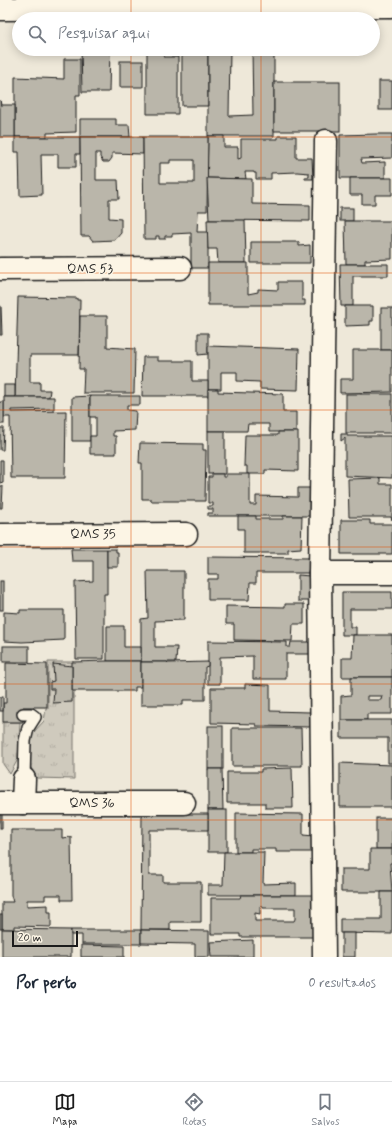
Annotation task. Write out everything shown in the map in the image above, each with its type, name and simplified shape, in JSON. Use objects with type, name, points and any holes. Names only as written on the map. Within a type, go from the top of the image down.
[{"type":"street","points":[[0,9],[224,9],[392,6]]},
{"type":"street","points":[[324,957],[320,573],[326,141]]},
{"type":"street","name":"QMS 53","points":[[0,269],[180,268]]},
{"type":"street","name":"QMS 35","points":[[0,535],[186,534]]},
{"type":"street","points":[[320,573],[392,573]]},
{"type":"street","points":[[23,803],[24,780]]},
{"type":"street","name":"QMS 36","points":[[0,803],[184,802]]},
{"type":"lane","points":[[23,714],[31,714],[34,717],[28,728],[25,741],[24,780]]},
{"type":"green space","points":[[48,662],[74,662],[74,779],[37,778],[27,761],[32,734],[44,721],[46,708],[48,708]]},
{"type":"green space","points":[[3,722],[20,722],[18,759],[10,774],[3,764]]},
{"type":"building","points":[[81,56],[110,56],[109,92],[82,92]]},
{"type":"building","points":[[147,56],[178,57],[178,114],[147,114]]},
{"type":"building","points":[[182,56],[208,56],[208,106],[182,106]]},
{"type":"building","points":[[208,56],[230,56],[229,116],[253,115],[252,56],[274,56],[274,136],[208,136]]},
{"type":"building","points":[[64,59],[80,59],[80,95],[76,95],[76,132],[47,133],[47,137],[15,137],[15,77],[64,79]]},
{"type":"building","points":[[120,61],[143,61],[143,87],[120,87]]},
{"type":"building","points":[[379,81],[392,81],[392,110],[379,110]]},
{"type":"building","points":[[274,82],[340,82],[340,131],[274,131]]},
{"type":"building","points":[[0,100],[1,105],[15,105],[15,137],[0,137]]},
{"type":"building","points":[[80,119],[116,119],[116,125],[129,125],[130,137],[80,137]]},
{"type":"building","points":[[392,134],[392,158],[361,159],[362,163],[385,162],[385,178],[340,178],[340,135]]},
{"type":"building","points":[[208,136],[224,136],[224,147],[238,147],[238,159],[241,158],[241,139],[278,139],[278,136],[296,136],[296,158],[312,158],[313,179],[305,179],[305,177],[309,177],[309,173],[297,172],[271,173],[271,179],[256,179],[256,173],[254,172],[245,172],[246,179],[207,178]]},
{"type":"building","points":[[15,137],[80,137],[80,154],[76,154],[76,167],[58,167],[58,154],[41,154],[42,195],[20,196],[19,152],[15,152]]},
{"type":"building","points":[[80,137],[143,137],[143,154],[112,153],[112,158],[109,162],[103,162],[100,157],[100,153],[96,153],[96,180],[118,180],[119,199],[109,199],[109,218],[121,219],[121,233],[115,240],[93,241],[89,236],[81,236]]},
{"type":"building","points":[[143,137],[208,137],[207,211],[198,211],[197,232],[208,232],[208,268],[191,268],[191,233],[172,234],[172,236],[165,236],[165,239],[159,239],[159,236],[156,236],[156,239],[144,239]],"holes":[[[170,160],[194,160],[194,183],[160,183],[160,163],[170,163]]]},
{"type":"building","points":[[207,178],[252,179],[252,204],[310,205],[310,221],[209,220]]},
{"type":"building","points":[[350,178],[392,178],[392,195],[375,195],[375,204],[362,204],[362,195],[350,195]]},
{"type":"building","points":[[340,208],[353,208],[353,221],[340,221]]},
{"type":"building","points":[[207,220],[245,220],[246,263],[218,263],[217,249],[208,249]]},
{"type":"building","points":[[345,221],[392,221],[392,259],[365,260],[365,264],[346,264]]},
{"type":"building","points":[[251,242],[299,242],[299,246],[310,245],[310,263],[251,263]]},
{"type":"building","points":[[208,263],[248,263],[248,294],[258,292],[258,289],[278,290],[278,282],[302,282],[302,300],[305,300],[305,305],[208,305]]},
{"type":"building","points":[[340,264],[388,264],[388,276],[353,276],[353,306],[341,306]]},
{"type":"building","points":[[18,297],[77,298],[77,300],[80,300],[79,355],[30,355],[30,382],[40,382],[40,390],[50,390],[49,397],[15,397]]},
{"type":"building","points":[[1,306],[2,335],[0,335]]},
{"type":"building","points":[[345,306],[373,306],[373,321],[370,321],[370,325],[345,326]]},
{"type":"building","points":[[381,308],[392,308],[392,350],[381,350]]},
{"type":"building","points":[[80,316],[107,316],[107,347],[135,349],[134,393],[83,393],[84,369],[79,369]]},
{"type":"building","points":[[198,333],[208,333],[208,354],[198,355]]},
{"type":"building","points":[[208,346],[299,349],[298,390],[260,389],[260,382],[237,381],[237,372],[221,372],[221,389],[208,389]]},
{"type":"building","points":[[353,350],[392,350],[392,392],[340,393],[340,379],[353,379]]},
{"type":"building","points":[[143,357],[158,357],[158,361],[192,361],[192,381],[208,381],[208,396],[142,396]]},
{"type":"building","points":[[4,385],[15,385],[15,397],[4,397]]},
{"type":"building","points":[[208,389],[218,389],[218,392],[283,394],[283,412],[296,412],[296,432],[269,432],[269,424],[248,424],[247,431],[208,431]]},
{"type":"building","points":[[346,394],[392,394],[392,433],[346,433]]},
{"type":"building","points":[[90,396],[90,441],[72,441],[72,397]]},
{"type":"building","points":[[90,396],[140,396],[140,405],[127,405],[127,410],[136,411],[135,430],[113,431],[113,436],[116,436],[116,454],[90,454],[90,436],[96,436],[96,417],[90,417]]},
{"type":"building","points":[[4,397],[54,397],[54,409],[11,410],[11,412],[66,411],[65,478],[11,478],[10,417],[4,417]]},
{"type":"building","points":[[0,402],[4,402],[4,424],[0,424]]},
{"type":"building","points":[[0,428],[4,428],[3,450],[0,450]]},
{"type":"building","points":[[208,431],[225,431],[225,474],[208,474]]},
{"type":"building","points":[[278,432],[298,432],[298,471],[265,470],[265,474],[247,474],[247,466],[244,466],[245,435],[278,435]]},
{"type":"building","points":[[341,434],[347,434],[347,436],[392,436],[392,478],[345,476],[345,438],[341,441]]},
{"type":"building","points":[[140,443],[203,444],[203,450],[206,450],[205,501],[151,501],[151,499],[142,499],[142,463],[139,463]]},
{"type":"building","points":[[0,460],[3,460],[3,482],[0,483]]},
{"type":"building","points":[[212,474],[223,474],[223,477],[226,477],[226,474],[250,474],[250,505],[256,505],[256,496],[298,497],[298,488],[310,488],[310,516],[208,516],[208,513],[213,513],[213,509],[208,509],[208,506],[213,506],[213,503],[208,503],[208,477],[212,477]]},
{"type":"building","points":[[380,478],[380,484],[392,484],[392,520],[391,517],[349,517],[348,479]]},
{"type":"building","points":[[0,486],[3,486],[2,508],[0,508]]},
{"type":"building","points":[[238,516],[256,516],[256,519],[283,519],[283,516],[302,516],[301,548],[288,549],[288,553],[244,553],[244,529],[238,529]]},
{"type":"building","points":[[341,520],[370,520],[370,524],[392,524],[392,554],[341,554]]},
{"type":"building","points":[[71,549],[107,549],[107,594],[104,594],[104,659],[76,659],[75,582],[93,581],[93,561],[72,561]]},
{"type":"building","points":[[107,549],[116,549],[116,552],[118,552],[118,567],[107,567]]},
{"type":"building","points":[[208,557],[312,558],[312,573],[256,573],[256,583],[250,583],[249,600],[208,600],[208,579],[218,579],[218,574],[208,574]]},
{"type":"building","points":[[147,571],[184,571],[184,620],[155,621],[155,647],[177,647],[176,662],[141,662],[141,619],[148,618]]},
{"type":"building","points":[[298,575],[310,576],[310,601],[298,601]]},
{"type":"building","points":[[0,581],[3,581],[3,610],[0,610]]},
{"type":"building","points":[[342,592],[392,592],[392,609],[350,609],[350,627],[356,627],[356,635],[342,635]]},
{"type":"building","points":[[285,604],[304,604],[304,624],[293,624],[292,641],[234,640],[234,624],[226,624],[226,606],[285,607]]},
{"type":"building","points":[[20,610],[64,610],[64,640],[22,642],[4,641],[4,612],[20,613]]},
{"type":"building","points":[[107,626],[124,626],[124,647],[141,647],[141,661],[107,661]]},
{"type":"building","points":[[353,635],[392,635],[392,677],[342,677],[342,658],[352,658]]},
{"type":"building","points":[[208,641],[287,642],[287,647],[290,647],[291,642],[310,642],[310,654],[286,654],[286,679],[253,679],[253,656],[220,657],[220,684],[208,684]]},
{"type":"building","points":[[3,646],[29,646],[29,662],[3,662]]},
{"type":"building","points":[[141,661],[141,687],[135,687],[135,691],[72,691],[72,662]]},
{"type":"building","points":[[141,662],[208,662],[208,666],[205,667],[205,700],[183,700],[183,705],[141,705]]},
{"type":"building","points":[[6,663],[47,664],[47,707],[23,707],[23,722],[3,722],[3,703],[6,703]]},
{"type":"building","points":[[53,664],[72,666],[72,702],[53,703],[54,689],[50,689],[50,682],[54,681]]},
{"type":"building","points":[[351,677],[392,677],[392,714],[367,714],[367,720],[341,720],[341,696],[351,695]],"holes":[[[367,696],[382,696],[381,700],[367,700]]]},
{"type":"building","points":[[245,684],[270,685],[270,711],[310,712],[310,727],[211,723],[211,688],[245,688]]},
{"type":"building","points":[[0,697],[3,697],[3,711],[0,711]]},
{"type":"building","points":[[341,720],[392,720],[392,763],[388,763],[388,738],[341,738]]},
{"type":"building","points":[[208,726],[223,726],[223,769],[208,769]]},
{"type":"building","points":[[232,728],[301,728],[302,766],[232,766]]},
{"type":"building","points":[[340,763],[392,765],[392,807],[340,807]]},
{"type":"building","points":[[292,768],[293,808],[265,808],[265,803],[227,803],[227,772],[261,772],[261,769]]},
{"type":"building","points":[[208,769],[222,769],[223,810],[208,810]]},
{"type":"building","points":[[208,810],[227,810],[227,852],[208,852]]},
{"type":"building","points":[[236,813],[303,814],[303,835],[314,836],[314,852],[276,852],[276,849],[251,849],[251,852],[236,852]]},
{"type":"building","points":[[0,814],[2,814],[2,828],[0,828]]},
{"type":"building","points":[[142,814],[208,814],[208,830],[149,830],[149,875],[163,875],[163,882],[201,882],[201,922],[170,922],[170,930],[141,930]]},
{"type":"building","points":[[376,818],[392,818],[392,849],[376,849]]},
{"type":"building","points":[[11,830],[62,830],[62,838],[71,837],[72,900],[61,900],[61,895],[45,895],[45,900],[27,900],[27,906],[48,905],[48,912],[51,912],[51,927],[14,926],[14,929],[2,929],[2,902],[13,902],[11,895]]},
{"type":"building","points":[[370,849],[392,849],[392,863],[390,863],[392,892],[341,892],[341,869],[370,869]]},
{"type":"building","points":[[224,852],[264,852],[263,884],[296,883],[296,895],[208,895],[208,885],[223,885]]},
{"type":"building","points":[[381,892],[392,892],[392,934],[340,933],[340,919],[381,919]]},
{"type":"building","points":[[241,895],[312,895],[313,937],[240,937],[240,934],[211,934],[211,898],[240,898]],"holes":[[[260,906],[263,906],[263,908],[295,908],[295,919],[294,921],[255,921],[255,913],[260,914]]]},
{"type":"building","points":[[0,915],[2,915],[2,929],[0,929]]},
{"type":"building","points":[[2,929],[71,930],[71,957],[2,957]]},
{"type":"building","points":[[71,930],[141,930],[141,944],[82,944],[82,935],[71,935]]},
{"type":"building","points":[[141,930],[209,931],[209,957],[195,957],[195,944],[141,943]]},
{"type":"building","points":[[342,933],[355,933],[355,957],[342,957]]},
{"type":"building","points":[[253,940],[253,957],[211,957],[210,942]]},
{"type":"building","points":[[81,945],[124,946],[124,957],[81,957]]}]
